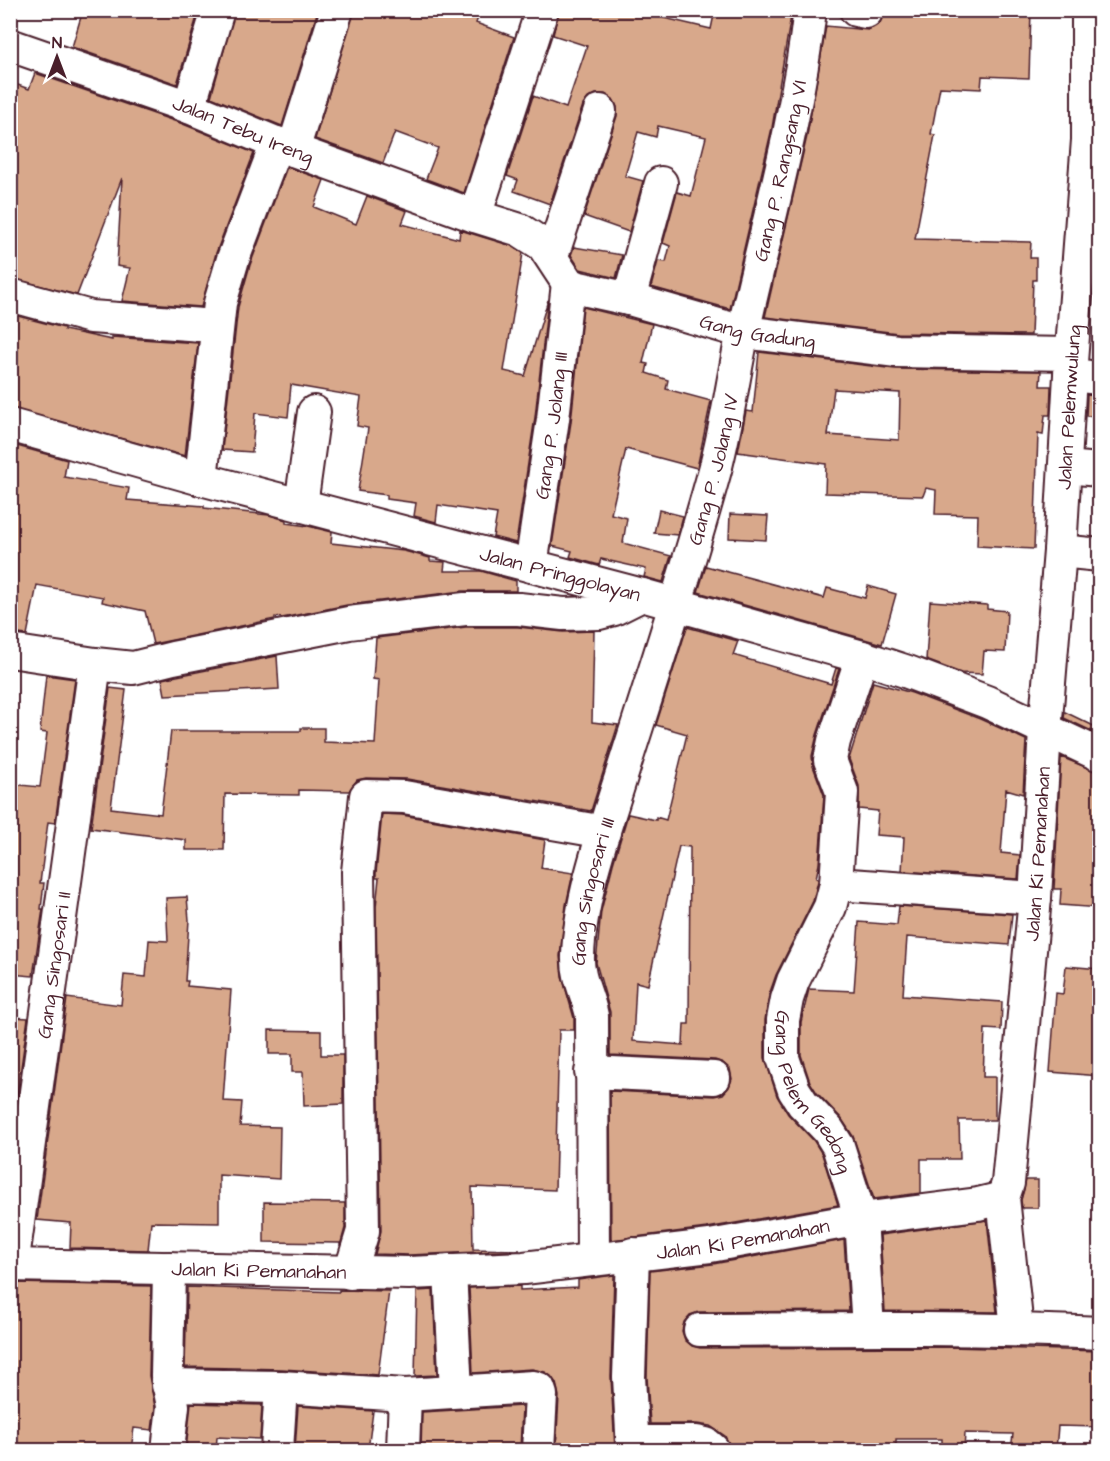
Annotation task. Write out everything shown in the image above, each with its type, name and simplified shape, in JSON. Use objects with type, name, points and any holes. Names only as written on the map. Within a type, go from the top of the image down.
[{"type":"street","points":[[189,107],[218,10]]},
{"type":"street","points":[[201,479],[216,326],[226,278],[285,146],[337,10]]},
{"type":"street","points":[[542,10],[475,216],[520,230],[543,244],[568,283]]},
{"type":"street","name":"Gang P. Rangsang VI","points":[[743,332],[789,142],[810,10]]},
{"type":"street","name":"Jalan Pelemwulung","points":[[1045,731],[1065,467],[1080,369],[1094,142],[1088,10]]},
{"type":"street","name":"Jalan Tebu Ireng","points":[[13,54],[189,107],[285,146],[475,216]]},
{"type":"street","points":[[552,256],[600,111]]},
{"type":"street","points":[[629,299],[661,183]]},
{"type":"street","name":"Gang Gadung","points":[[568,283],[579,288],[629,299],[743,332],[897,351],[1080,369]]},
{"type":"street","name":"Gang P. Jolang III","points":[[531,566],[553,419],[568,283]]},
{"type":"street","points":[[10,295],[92,317],[216,326]]},
{"type":"street","name":"Gang P. Jolang IV","points":[[675,605],[716,467],[743,332]]},
{"type":"street","points":[[301,505],[314,412]]},
{"type":"street","name":"Jalan Pringgolayan","points":[[10,425],[201,479],[531,566],[862,657],[987,702],[1100,755]]},
{"type":"street","points":[[1065,467],[1100,470]]},
{"type":"street","points":[[1060,551],[1100,555]]},
{"type":"street","points":[[10,651],[133,668],[349,623],[465,609],[519,609],[563,614],[599,613],[642,596]]},
{"type":"street","name":"Gang Singosari III","points":[[593,1260],[591,1016],[586,993],[579,980],[578,958],[588,892],[604,832],[675,605]]},
{"type":"street","name":"Gang Pelem Gedong","points":[[862,657],[830,759],[832,769],[840,780],[842,792],[836,884],[830,907],[793,981],[787,999],[783,1020],[783,1058],[794,1090],[803,1104],[828,1130],[838,1146],[861,1220],[868,1328]]},
{"type":"street","name":"Gang Singosari II","points":[[11,1265],[95,664]]},
{"type":"street","name":"Jalan Ki Pemanahan","points":[[11,1265],[350,1273],[524,1268],[710,1246],[861,1220],[978,1204],[1003,1198],[1008,1183],[1035,898],[1045,731]]},
{"type":"street","points":[[350,1273],[363,1231],[358,872],[366,796],[404,797],[604,832]]},
{"type":"street","points":[[836,884],[1035,898]]},
{"type":"street","points":[[591,1072],[714,1078]]},
{"type":"street","points":[[1003,1198],[1017,1329]]},
{"type":"street","points":[[633,1254],[629,1377],[633,1446],[697,1442],[706,1444],[713,1450]]},
{"type":"street","points":[[168,1450],[173,1406],[168,1385],[169,1268]]},
{"type":"street","points":[[450,1271],[456,1391]]},
{"type":"street","points":[[700,1330],[1017,1329],[1100,1333]]},
{"type":"street","points":[[168,1385],[281,1387],[405,1395],[533,1387],[539,1389],[541,1395],[538,1450]]},
{"type":"street","points":[[277,1450],[281,1387]]},
{"type":"street","points":[[403,1450],[405,1395]]},
{"type":"building","points":[[83,10],[199,10],[177,84],[72,47]]},
{"type":"building","points":[[235,10],[318,10],[282,126],[211,97]]},
{"type":"building","points":[[354,10],[481,10],[476,23],[514,37],[464,193],[426,179],[438,148],[395,132],[383,163],[315,139]]},
{"type":"building","points":[[559,10],[667,10],[664,18],[711,29],[715,10],[792,10],[772,128],[730,309],[651,287],[658,261],[666,262],[670,246],[663,243],[677,192],[691,196],[706,137],[658,126],[656,137],[638,132],[625,176],[643,181],[629,232],[584,216],[617,116],[617,107],[613,99],[605,94],[596,94],[588,98],[583,105],[550,204],[514,191],[518,180],[507,176],[533,96],[566,108],[587,46],[553,35]]},
{"type":"building","points":[[883,10],[1031,10],[1029,78],[982,76],[981,89],[940,87],[931,134],[935,135],[915,239],[1031,242],[1030,258],[1036,258],[1036,280],[1033,280],[1031,335],[898,333],[765,317],[807,136],[826,26],[868,30],[880,23]]},
{"type":"building","points":[[35,73],[183,124],[254,153],[216,253],[201,307],[122,301],[130,268],[117,266],[122,178],[77,295],[10,278],[10,96],[15,84],[29,89]]},
{"type":"building","points":[[287,167],[324,180],[314,207],[356,224],[367,196],[407,211],[402,224],[459,239],[460,230],[512,246],[523,253],[504,371],[525,376],[548,300],[535,417],[516,543],[493,537],[497,514],[438,505],[436,522],[414,516],[416,503],[387,499],[387,495],[358,491],[368,428],[357,426],[361,397],[291,385],[288,417],[255,413],[252,452],[222,450],[238,307],[250,265]]},
{"type":"building","points":[[574,247],[622,255],[616,278],[580,269],[571,255]]},
{"type":"building","points":[[583,307],[652,324],[643,363],[648,364],[646,373],[668,380],[666,389],[711,401],[697,468],[626,449],[611,514],[627,518],[623,543],[671,556],[663,582],[644,577],[646,569],[601,559],[599,565],[570,557],[572,551],[552,546],[571,422]]},
{"type":"building","points":[[10,314],[64,328],[64,330],[112,340],[112,337],[198,343],[185,456],[10,408]]},
{"type":"building","points":[[759,352],[895,369],[1041,371],[1040,386],[1051,386],[1050,415],[1045,415],[1043,435],[1038,434],[1034,549],[977,546],[978,515],[935,514],[936,490],[926,488],[923,496],[825,493],[826,464],[738,452],[746,411],[753,412]],"holes":[[[834,389],[900,393],[899,440],[828,435]]]},
{"type":"building","points":[[1087,395],[1096,396],[1095,416],[1086,416]]},
{"type":"building","points":[[10,444],[67,460],[64,477],[129,488],[127,500],[204,506],[204,508],[269,515],[286,520],[286,523],[332,532],[331,543],[404,551],[430,558],[430,561],[445,562],[444,571],[481,571],[516,581],[516,591],[463,591],[347,605],[282,618],[275,617],[275,619],[153,644],[145,611],[102,602],[103,597],[37,585],[27,635],[10,633]]},
{"type":"building","points":[[659,510],[683,516],[678,535],[654,533]]},
{"type":"building","points":[[730,514],[768,516],[766,540],[729,538]]},
{"type":"building","points":[[706,566],[824,598],[827,588],[865,598],[868,586],[896,594],[882,644],[698,592]]},
{"type":"building","points":[[930,601],[987,605],[987,609],[1007,611],[1005,652],[984,651],[982,674],[961,673],[926,660]]},
{"type":"building","points":[[466,627],[518,627],[563,632],[594,631],[592,722],[618,725],[591,811],[407,779],[366,778],[357,780],[349,791],[299,790],[299,795],[225,794],[224,850],[186,850],[186,840],[91,828],[110,688],[126,690],[111,808],[161,814],[171,731],[301,731],[301,728],[324,728],[324,742],[375,744],[379,680],[373,679],[376,638]]},
{"type":"building","points":[[687,627],[738,641],[733,655],[831,684],[836,668],[839,669],[812,756],[813,766],[824,795],[816,878],[818,881],[813,901],[776,975],[769,995],[765,1020],[765,1058],[777,1096],[788,1114],[814,1141],[822,1154],[838,1205],[707,1228],[611,1240],[610,1091],[714,1096],[723,1094],[732,1079],[730,1069],[715,1060],[610,1055],[610,1012],[596,963],[601,911],[628,814],[666,820],[687,734],[656,725]],"holes":[[[679,846],[690,847],[689,1024],[684,1024],[683,1045],[633,1041],[636,982],[648,985]]]},
{"type":"building","points":[[277,656],[279,689],[165,695],[162,679]]},
{"type":"building","points":[[46,675],[75,679],[55,823],[48,822],[40,883],[44,883],[41,909],[43,909],[33,976],[10,974],[10,784],[40,787],[47,733],[40,732]]},
{"type":"building","points":[[873,682],[912,693],[980,719],[1026,740],[1023,794],[1006,789],[1001,853],[1020,855],[1018,879],[902,871],[904,837],[876,835],[878,811],[859,809],[859,786],[849,759]]},
{"type":"building","points":[[1065,712],[1100,729],[1100,735],[1064,718]]},
{"type":"building","points":[[1061,757],[1100,773],[1100,908],[1060,905],[1061,889],[1054,889]]},
{"type":"building","points":[[382,814],[402,815],[545,840],[541,868],[573,873],[566,905],[560,956],[562,976],[574,1018],[574,1030],[559,1030],[555,1190],[472,1187],[473,1249],[520,1250],[409,1255],[375,1254],[381,1231],[376,907],[379,878],[376,878],[376,873]]},
{"type":"building","points":[[187,897],[189,920],[185,981],[188,981],[187,986],[231,990],[223,1101],[242,1102],[240,1126],[280,1127],[279,1179],[219,1175],[219,1223],[151,1222],[148,1250],[70,1248],[71,1223],[37,1220],[67,998],[121,1005],[124,975],[146,977],[149,940],[168,941],[166,898]]},
{"type":"building","points":[[899,906],[1012,914],[1009,945],[907,937],[903,995],[1002,1002],[1001,1030],[985,1029],[983,1077],[995,1077],[995,1120],[959,1120],[960,1159],[921,1159],[921,1193],[874,1199],[853,1136],[841,1118],[817,1093],[810,1082],[801,1055],[801,1022],[809,989],[854,991],[859,922],[897,925]]},
{"type":"building","points":[[1066,966],[1100,969],[1100,1076],[1050,1072],[1056,993],[1063,994]]},
{"type":"building","points":[[10,1017],[28,1018],[10,1145]]},
{"type":"building","points":[[269,1030],[321,1031],[321,1055],[343,1055],[343,1104],[304,1106],[303,1072],[292,1072],[292,1054],[269,1054]]},
{"type":"building","points":[[1026,1180],[1038,1180],[1038,1208],[1022,1208],[1021,1200]]},
{"type":"building","points":[[264,1202],[345,1203],[345,1228],[340,1246],[340,1243],[264,1242]]},
{"type":"building","points":[[987,1220],[997,1312],[885,1311],[880,1235]]},
{"type":"building","points":[[844,1240],[849,1311],[699,1312],[690,1315],[684,1322],[682,1331],[685,1340],[692,1346],[700,1348],[949,1347],[1100,1351],[1100,1427],[1058,1426],[1056,1450],[1011,1450],[1013,1434],[965,1433],[964,1450],[942,1450],[942,1439],[896,1439],[896,1450],[798,1450],[730,1448],[725,1436],[710,1426],[650,1424],[647,1377],[650,1271],[713,1264]]},
{"type":"building","points":[[614,1275],[611,1377],[615,1450],[556,1450],[559,1396],[556,1383],[551,1376],[532,1369],[473,1373],[469,1288],[520,1286],[520,1290],[578,1287],[578,1280]]},
{"type":"building","points":[[10,1284],[151,1286],[149,1376],[155,1407],[152,1430],[134,1428],[131,1450],[10,1450]]},
{"type":"building","points":[[187,1287],[339,1292],[339,1290],[389,1291],[378,1375],[282,1369],[185,1367]]},
{"type":"building","points":[[433,1290],[437,1375],[415,1376],[417,1291]]},
{"type":"building","points":[[191,1403],[262,1405],[260,1439],[217,1437],[216,1450],[186,1450]]},
{"type":"building","points":[[298,1406],[373,1411],[368,1450],[295,1450]]},
{"type":"building","points":[[522,1406],[520,1450],[421,1450],[422,1412]]}]
